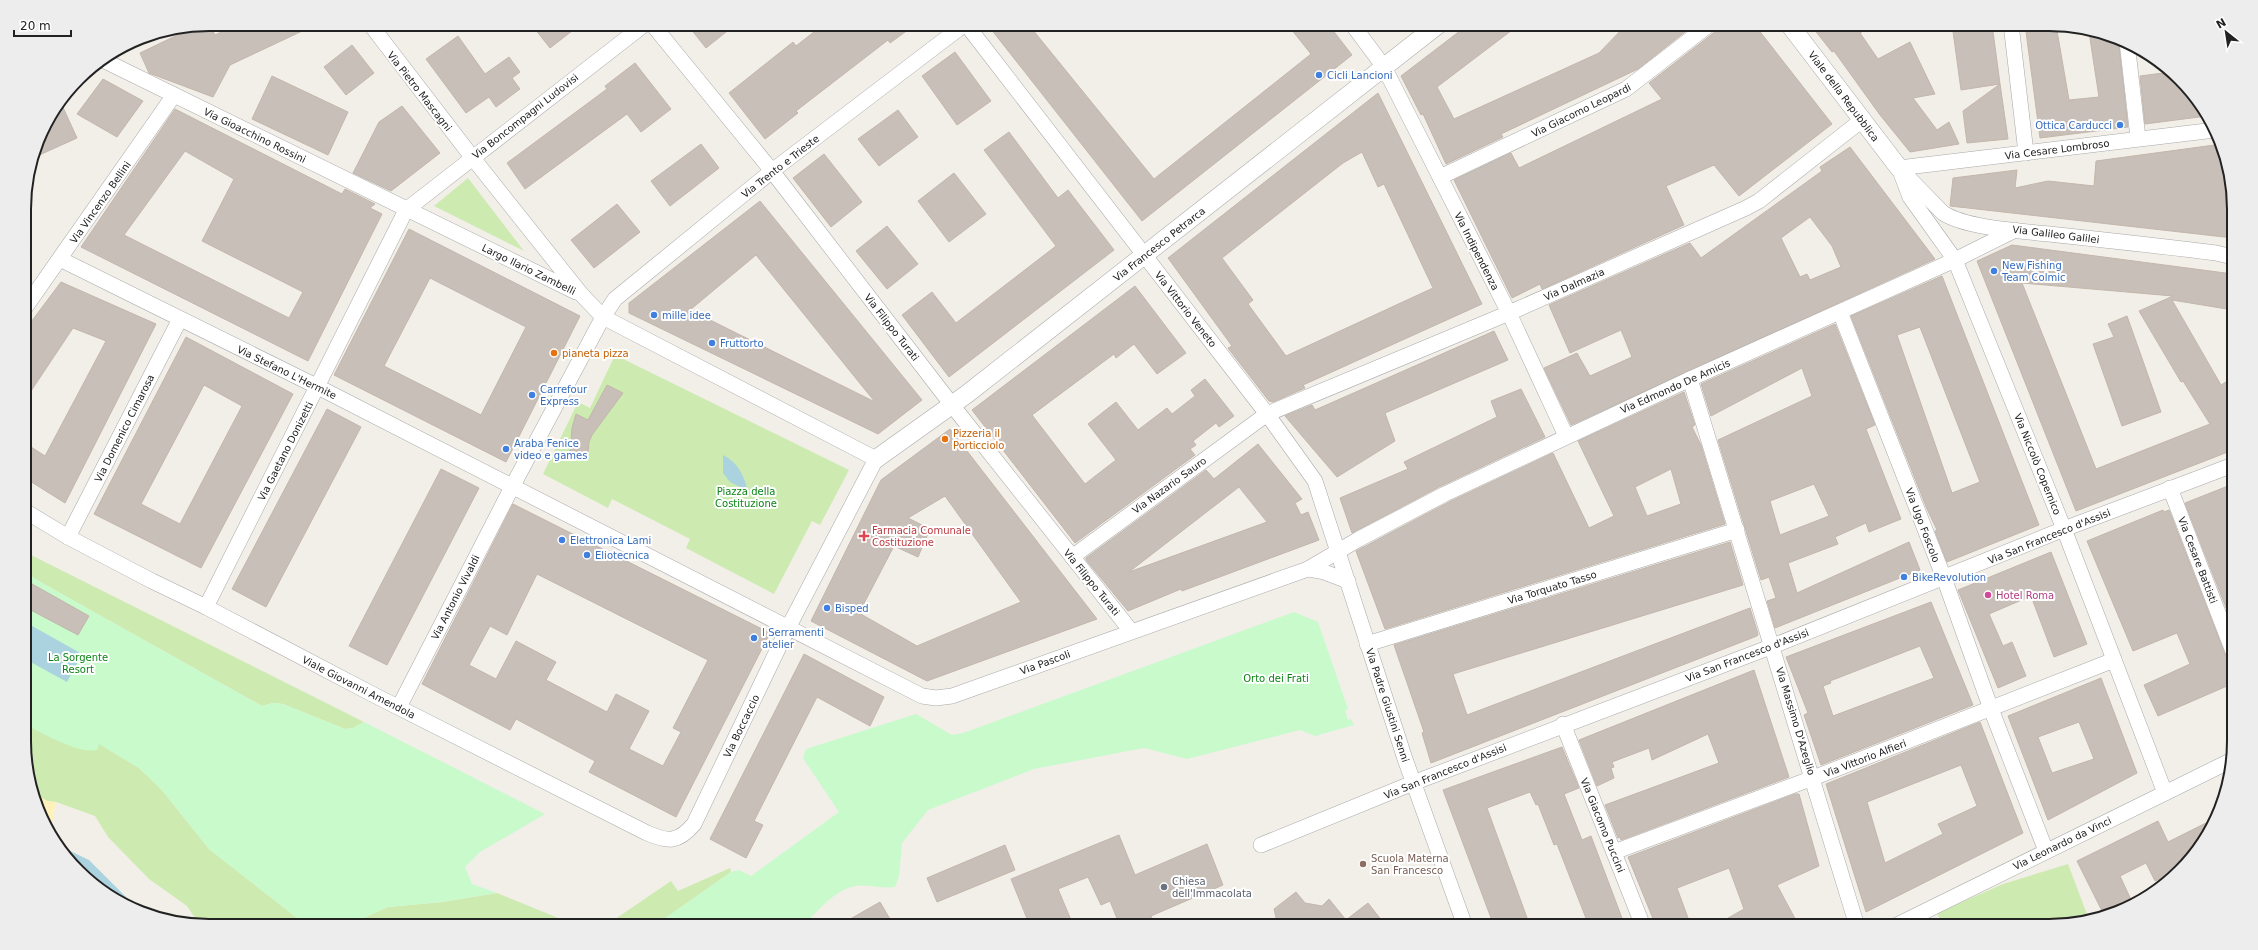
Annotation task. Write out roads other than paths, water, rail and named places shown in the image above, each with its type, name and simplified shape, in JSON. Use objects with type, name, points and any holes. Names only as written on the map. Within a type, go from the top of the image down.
[{"type":"street","name":"Via Pietro Mascagni","points":[[374,31],[472,157]]},
{"type":"street","name":"Via Boncompagni Ludovisi","points":[[406,210],[635,31]]},
{"type":"street","name":"Via Filippo Turati","points":[[658,31],[772,171],[952,405],[1131,631]]},
{"type":"street","name":"Via Trento e Trieste","points":[[603,317],[615,299],[772,171],[956,31]]},
{"type":"street","name":"Via Vittorio Veneto","points":[[970,31],[1267,414],[1315,481],[1339,551]]},
{"type":"street","name":"Via Indipendenza","points":[[1357,31],[1384,67],[1509,313],[1566,436]]},
{"type":"street","name":"Via Francesco Petrarca","points":[[876,459],[952,405],[1431,31]]},
{"type":"street","name":"Via Giacomo Leopardi","points":[[1440,177],[1626,89],[1701,31]]},
{"type":"street","name":"Viale della Repubblica","points":[[1794,31],[1899,168]]},
{"type":"street","points":[[2012,31],[2026,153]]},
{"type":"street","points":[[2128,49],[2138,138]]},
{"type":"street","name":"Via Gioacchino Rossini","points":[[108,62],[406,210]]},
{"type":"street","name":"Via Vincenzo Bellini","points":[[31,300],[174,95]]},
{"type":"street","name":"Via Dalmazia","points":[[1267,414],[1509,313],[1746,208],[1759,200],[1862,120]]},
{"type":"street","name":"Via Cesare Lombroso","points":[[1899,168],[2209,131]]},
{"type":"street","name":"Largo Ilario Zambelli","points":[[472,157],[581,294]]},
{"type":"street","name":"Via Galileo Galilei","points":[[1899,168],[1943,213],[1950,218],[2015,230],[2216,252],[2227,256]]},
{"type":"street","name":"Via Niccolò Copernico","points":[[1899,168],[1910,197],[1955,260],[2064,529],[2165,793]]},
{"type":"street","name":"Largo Ilario Zambelli","points":[[406,210],[581,294]]},
{"type":"street","name":"Via Gaetano Donizetti","points":[[206,606],[318,387],[406,210]]},
{"type":"street","name":"Via Edmondo De Amicis","points":[[1339,551],[1444,494],[1566,436],[1955,260],[2015,230]]},
{"type":"street","name":"Via Stefano L'Hermite","points":[[60,259],[318,387],[512,487]]},
{"type":"street","points":[[581,294],[603,317],[771,403],[876,459],[788,628],[512,487],[603,317]]},
{"type":"street","name":"Via Ugo Foscolo","points":[[1840,312],[1944,578],[1991,709],[2046,851]]},
{"type":"street","name":"Via Domenico Cimarosa","points":[[68,537],[180,319]]},
{"type":"street","name":"Via Massimo D'Azeglio","points":[[1690,379],[1773,646],[1855,919]]},
{"type":"street","name":"Via Nazario Sauro","points":[[1072,557],[1267,414]]},
{"type":"street","name":"Via San Francesco d'Assisi","points":[[1261,845],[1563,724],[1773,646],[2064,529],[2227,467]]},
{"type":"street","name":"Via Antonio Vivaldi","points":[[399,707],[512,487]]},
{"type":"street","name":"Via Cesare Battisti","points":[[2170,488],[2227,636]]},
{"type":"street","name":"Viale Giovanni Amendola","points":[[31,515],[68,537],[152,581],[206,606],[399,707],[655,836],[670,840],[675,839],[683,836],[694,824]]},
{"type":"street","name":"Via Torquato Tasso","points":[[1367,644],[1737,530]]},
{"type":"street","name":"Via Pascoli","points":[[788,628],[922,696],[936,698],[952,696],[1308,569],[1339,551]]},
{"type":"street","name":"Via Padre Giustini Senni","points":[[1339,551],[1367,644],[1413,783],[1462,919]]},
{"type":"street","points":[[1308,569],[1324,572],[1348,581]]},
{"type":"street","name":"Via Boccaccio","points":[[694,824],[788,628]]},
{"type":"street","name":"Via Vittorio Alfieri","points":[[1614,852],[1813,778],[2114,660]]},
{"type":"street","name":"Via Giacomo Puccini","points":[[1563,724],[1640,919]]},
{"type":"street","name":"Via Leonardo da Vinci","points":[[1909,919],[2225,763]]},
{"type":"water","points":[[723,455],[733,461],[740,470],[748,491],[730,482],[723,473]]},
{"type":"water","points":[[31,625],[82,654],[67,682],[31,662]]},
{"type":"water","points":[[68,850],[89,860],[130,901],[100,882],[83,867]]},
{"type":"place","name":"Cicli Lancioni","points":[[1319,75]]},
{"type":"place","name":"Ottica Carducci","points":[[2120,125]]},
{"type":"place","name":"New Fishing Team Colmic","points":[[1994,271]]},
{"type":"place","name":"mille idee","points":[[654,315]]},
{"type":"place","name":"Fruttorto","points":[[712,343]]},
{"type":"place","name":"pianeta pizza","points":[[554,353]]},
{"type":"place","name":"Carrefour Express","points":[[532,395]]},
{"type":"place","name":"Pizzeria il Porticciolo","points":[[945,439]]},
{"type":"place","name":"Araba Fenice video e games","points":[[506,449]]},
{"type":"place","name":"Farmacia Comunale Costituzione","points":[[864,536]]},
{"type":"place","name":"Elettronica Lami","points":[[562,540]]},
{"type":"place","name":"Eliotecnica","points":[[587,555]]},
{"type":"place","name":"BikeRevolution","points":[[1904,577]]},
{"type":"place","name":"Hotel Roma","points":[[1988,595]]},
{"type":"place","name":"Bisped","points":[[827,608]]},
{"type":"place","name":"I Serramenti atelier","points":[[754,638]]},
{"type":"place","name":"Scuola Materna San Francesco","points":[[1363,864]]},
{"type":"place","name":"Chiesa dell'Immacolata","points":[[1164,887]]},
{"type":"park label","name":"Piazza della Costituzione","points":[[746,496]]},
{"type":"park label","name":"La Sorgente Resort","points":[[78,662]]},
{"type":"park label","name":"Orto dei Frati","points":[[1276,678]]}]
